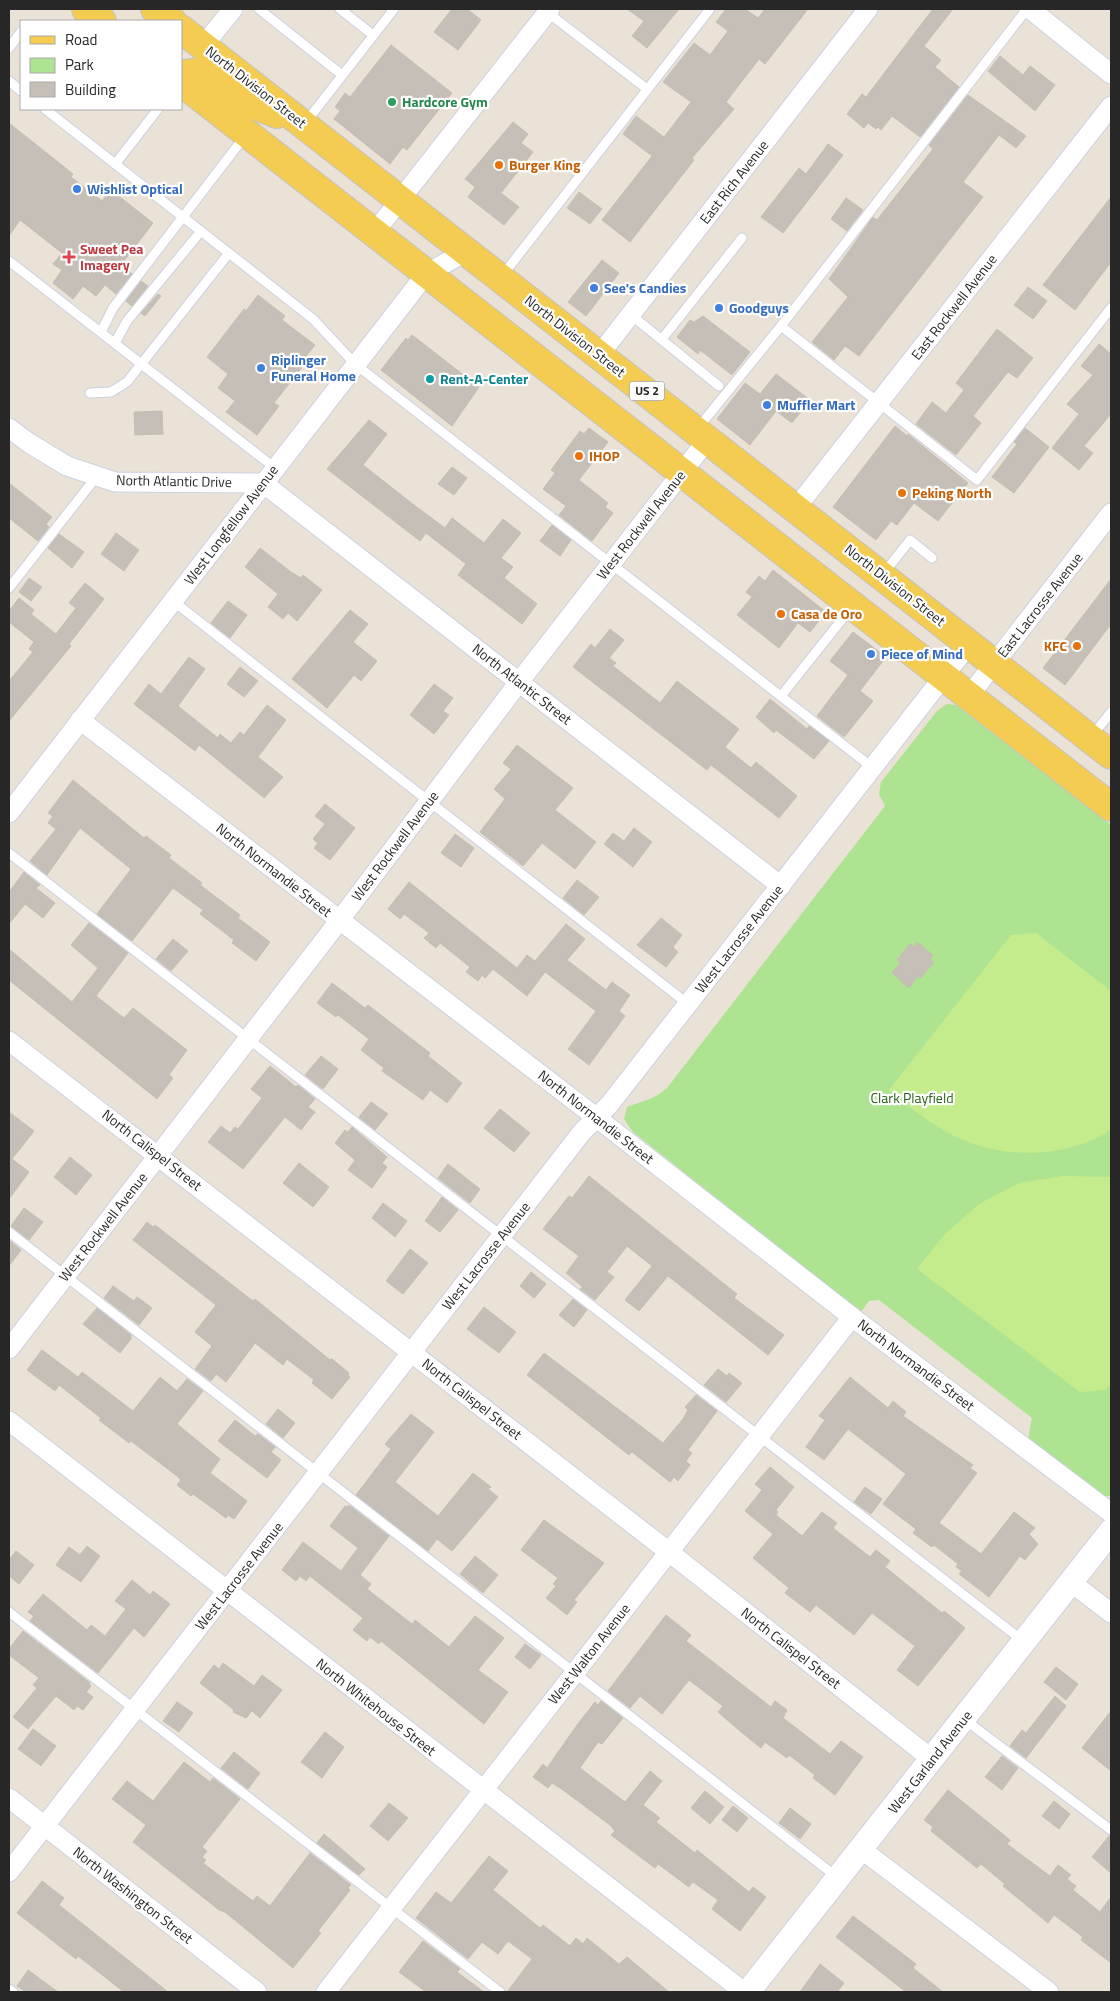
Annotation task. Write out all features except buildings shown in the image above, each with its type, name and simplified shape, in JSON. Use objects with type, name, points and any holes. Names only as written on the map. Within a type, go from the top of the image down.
[{"type":"main road","points":[[86,9],[101,20]]},
{"type":"main road","points":[[156,9],[171,20]]},
{"type":"main road","name":"North Division Street","points":[[182,30],[1101,746]]},
{"type":"main road","points":[[182,78],[185,74],[198,72],[234,97],[304,124]]},
{"type":"main road","points":[[182,81],[426,274],[1111,807]]},
{"type":"street","points":[[204,46],[233,9]]},
{"type":"street","name":"East Rich Avenue","points":[[600,354],[868,9]]},
{"type":"street","points":[[1028,9],[1111,74]]},
{"type":"street","points":[[374,233],[402,200],[548,11]]},
{"type":"street","name":"East Rockwell Avenue","points":[[796,508],[1111,106]]},
{"type":"street","name":"West Longfellow Avenue","points":[[9,813],[426,274],[467,251]]},
{"type":"street","name":"North Atlantic Drive","points":[[9,428],[29,443],[67,466],[115,482],[263,483]]},
{"type":"street","name":"West Rockwell Avenue","points":[[9,1348],[339,921],[519,682],[682,473],[702,435]]},
{"type":"street","name":"North Atlantic Street","points":[[263,483],[780,886]]},
{"type":"street","name":"East Lacrosse Avenue","points":[[969,696],[1111,513]]},
{"type":"street","name":"West Lacrosse Avenue","points":[[9,1872],[502,1234],[582,1132],[597,1118],[688,1004],[969,644]]},
{"type":"street","name":"North Normandie Street","points":[[80,720],[852,1317],[1111,1513]]},
{"type":"street","name":"North Calispel Street","points":[[9,1040],[669,1552],[933,1760]]},
{"type":"street","name":"West Walton Avenue","points":[[326,1992],[852,1317]]},
{"type":"street","name":"North Whitehouse Street","points":[[9,1421],[744,1992]]},
{"type":"street","name":"West Garland Avenue","points":[[748,1992],[933,1760],[1111,1531]]},
{"type":"street","points":[[1072,1583],[1111,1613]]},
{"type":"street","name":"North Washington Street","points":[[9,1798],[257,1992]]},
{"type":"street","points":[[862,1849],[1049,1992]]},
{"type":"lane","points":[[259,9],[342,75]]},
{"type":"lane","points":[[340,9],[373,35]]},
{"type":"lane","points":[[304,124],[394,9]]},
{"type":"lane","points":[[500,278],[710,9]]},
{"type":"lane","points":[[702,435],[781,326],[1028,9]]},
{"type":"lane","points":[[548,11],[647,89]]},
{"type":"lane","points":[[9,48],[20,33]]},
{"type":"lane","points":[[9,81],[20,90]]},
{"type":"lane","points":[[46,110],[314,320],[356,364],[873,768]]},
{"type":"lane","points":[[116,163],[157,110]]},
{"type":"lane","points":[[101,332],[113,308],[247,134]]},
{"type":"lane","points":[[115,343],[127,320],[201,231]]},
{"type":"lane","points":[[662,339],[742,238]]},
{"type":"lane","points":[[90,392],[111,392],[127,382],[143,365],[229,253]]},
{"type":"lane","points":[[9,260],[275,468]]},
{"type":"lane","points":[[781,326],[977,480],[1111,308]]},
{"type":"lane","points":[[631,315],[719,386]]},
{"type":"lane","points":[[9,588],[96,476]]},
{"type":"lane","points":[[882,575],[910,540],[932,558]]},
{"type":"lane","points":[[174,601],[688,1004]]},
{"type":"lane","points":[[781,696],[852,606]]},
{"type":"lane","points":[[1101,746],[1111,712]]},
{"type":"lane","points":[[9,853],[502,1234],[1024,1642]]},
{"type":"lane","points":[[9,1232],[838,1878]]},
{"type":"lane","points":[[9,1612],[500,1992]]},
{"type":"lane","points":[[964,1719],[1111,1830]]},
{"type":"lane","points":[[9,1989],[13,1992]]},
{"type":"green space","name":"Clark Playfield","points":[[947,704],[956,705],[1111,825],[1110,1496],[1103,1496],[1028,1439],[1032,1418],[879,1300],[869,1301],[861,1312],[633,1132],[624,1119],[627,1107],[652,1098],[667,1088],[885,806],[879,794],[881,782],[937,711]]},
{"type":"green space","points":[[1036,933],[1111,991],[1111,1130],[1093,1140],[1073,1147],[1030,1153],[1008,1152],[986,1148],[947,1132],[889,1090],[1011,935]]},
{"type":"green space","points":[[1063,1176],[1111,1177],[1111,1383],[1106,1390],[1080,1392],[917,1269],[945,1234],[979,1204],[1019,1183]]},
{"type":"place","name":"Hardcore Gym","points":[[392,102]]},
{"type":"place","name":"Burger King","points":[[499,165]]},
{"type":"place","name":"Wishlist Optical","points":[[77,189]]},
{"type":"place","name":"Sweet Pea Imagery","points":[[69,257]]},
{"type":"place","name":"See's Candies","points":[[594,288]]},
{"type":"place","name":"Goodguys","points":[[719,308]]},
{"type":"place","name":"Riplinger Funeral Home","points":[[261,368]]},
{"type":"place","name":"Rent-A-Center","points":[[430,379]]},
{"type":"place","name":"Muffler Mart","points":[[767,405]]},
{"type":"place","name":"IHOP","points":[[579,456]]},
{"type":"place","name":"Peking North","points":[[902,493]]},
{"type":"place","name":"Casa de Oro","points":[[781,614]]},
{"type":"place","name":"KFC","points":[[1077,646]]},
{"type":"place","name":"Piece of Mind","points":[[871,654]]}]
